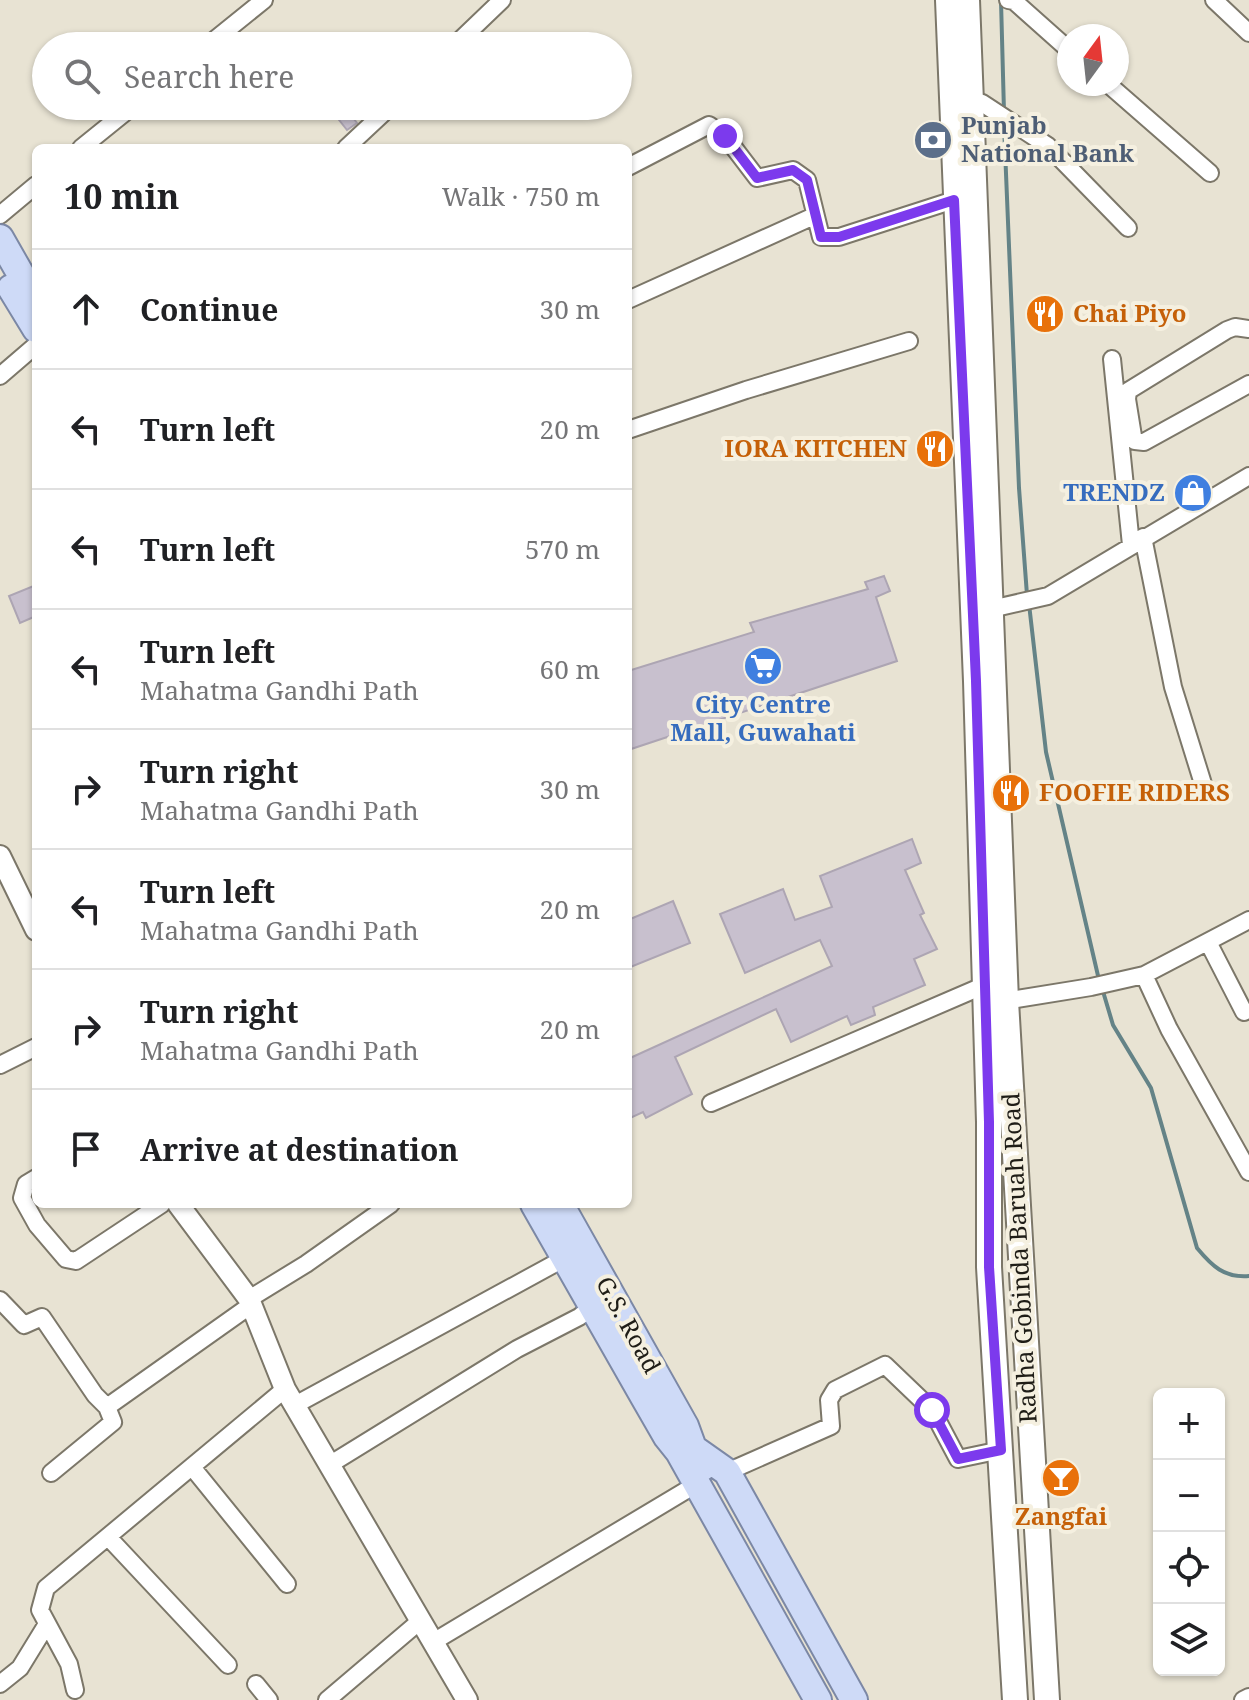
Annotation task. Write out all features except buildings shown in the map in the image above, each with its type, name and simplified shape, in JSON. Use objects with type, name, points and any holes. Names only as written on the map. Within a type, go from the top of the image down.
[{"type":"main road","name":"Radha Gobinda Baruah Road","points":[[948,0],[954,200],[992,997],[1015,1136],[1047,1700]]},
{"type":"main road","name":"Radha Gobinda Baruah Road","points":[[967,0],[991,609],[989,1267],[1015,1700]]},
{"type":"main road","points":[[0,238],[32,294]]},
{"type":"main road","points":[[0,269],[32,322]]},
{"type":"main road","points":[[989,1134],[1003,1192],[1034,1700]]},
{"type":"main road","points":[[1003,1192],[1015,1136]]},
{"type":"main road","points":[[536,1208],[667,1437],[686,1450],[834,1700]]},
{"type":"main road","name":"G.S. Road","points":[[562,1208],[685,1426],[686,1450]]},
{"type":"main road","points":[[705,1482],[802,1700]]},
{"type":"main road","points":[[705,1482],[818,1700]]},
{"type":"main road","points":[[705,1482],[854,1700]]},
{"type":"street","points":[[224,32],[264,0]]},
{"type":"street","points":[[469,32],[502,0]]},
{"type":"street","points":[[1011,0],[1057,40]]},
{"type":"street","points":[[1214,0],[1249,33]]},
{"type":"street","points":[[1122,96],[1210,173]]},
{"type":"street","points":[[971,100],[994,110],[1048,146],[1128,228]]},
{"type":"street","points":[[86,144],[116,120]]},
{"type":"street","points":[[350,144],[376,120]]},
{"type":"street","points":[[632,165],[709,125],[725,136],[757,178],[793,170],[807,180],[821,237],[839,237],[954,200]]},
{"type":"street","points":[[0,215],[32,188]]},
{"type":"street","points":[[632,298],[814,216]]},
{"type":"street","points":[[1249,329],[1235,327],[1227,330],[1128,391],[1135,441],[1144,442],[1249,384]]},
{"type":"street","points":[[632,429],[746,390],[909,341]]},
{"type":"street","points":[[0,376],[32,348]]},
{"type":"street","points":[[1112,359],[1125,503],[1173,687],[1204,787]]},
{"type":"street","points":[[991,609],[1048,596],[1137,541],[1248,481]]},
{"type":"street","points":[[0,856],[32,922]]},
{"type":"street","points":[[711,1103],[992,997],[1091,987],[1144,975],[1249,920]]},
{"type":"street","points":[[1208,942],[1244,1012]]},
{"type":"street","points":[[1144,975],[1169,1029],[1249,1172]]},
{"type":"street","points":[[0,1065],[32,1049]]},
{"type":"street","points":[[32,1180],[26,1184],[22,1198],[37,1225],[66,1259],[76,1261],[156,1208]]},
{"type":"street","points":[[181,1208],[250,1302],[290,1397],[467,1700]]},
{"type":"street","points":[[107,1407],[385,1208]]},
{"type":"street","points":[[75,1690],[69,1664],[40,1610],[46,1588],[192,1467],[290,1397],[565,1258]]},
{"type":"street","points":[[0,1300],[24,1325],[42,1317],[95,1395],[107,1407],[113,1422],[51,1473]]},
{"type":"street","points":[[329,1465],[517,1349],[558,1329],[592,1307]]},
{"type":"street","points":[[433,1642],[705,1482],[831,1426],[829,1400],[835,1390],[885,1365],[932,1410],[958,1459],[1001,1450]]},
{"type":"street","points":[[192,1467],[287,1584]]},
{"type":"street","points":[[108,1537],[228,1665]]},
{"type":"street","points":[[327,1700],[420,1621]]},
{"type":"street","points":[[0,1684],[20,1668],[47,1624]]},
{"type":"street","points":[[256,1684],[269,1700]]},
{"type":"street","points":[[1243,1700],[1249,1697]]},
{"type":"waterway","points":[[1001,1],[1004,112]]},
{"type":"waterway","points":[[1004,125],[1019,488],[1027,595]]},
{"type":"waterway","points":[[1029,604],[1046,752],[1099,980]]},
{"type":"waterway","points":[[1102,988],[1113,1025],[1151,1088],[1197,1248],[1219,1270],[1249,1276]]},
{"type":"place","name":"Punjab National Bank","points":[[933,140]]},
{"type":"place","name":"Chai Piyo","points":[[1045,314]]},
{"type":"place","name":"IORA KITCHEN","points":[[935,449]]},
{"type":"place","name":"TRENDZ","points":[[1193,493]]},
{"type":"place","name":"City Centre Mall, Guwahati","points":[[763,666]]},
{"type":"place","name":"FOOFIE RIDERS","points":[[1011,793]]},
{"type":"place","name":"Zangfai","points":[[1061,1478]]},
{"type":"route","points":[[725,136],[757,178],[793,170],[807,180],[821,237],[839,237],[954,200],[976,681],[989,1122],[989,1267],[1001,1450],[958,1459],[932,1410]]}]
